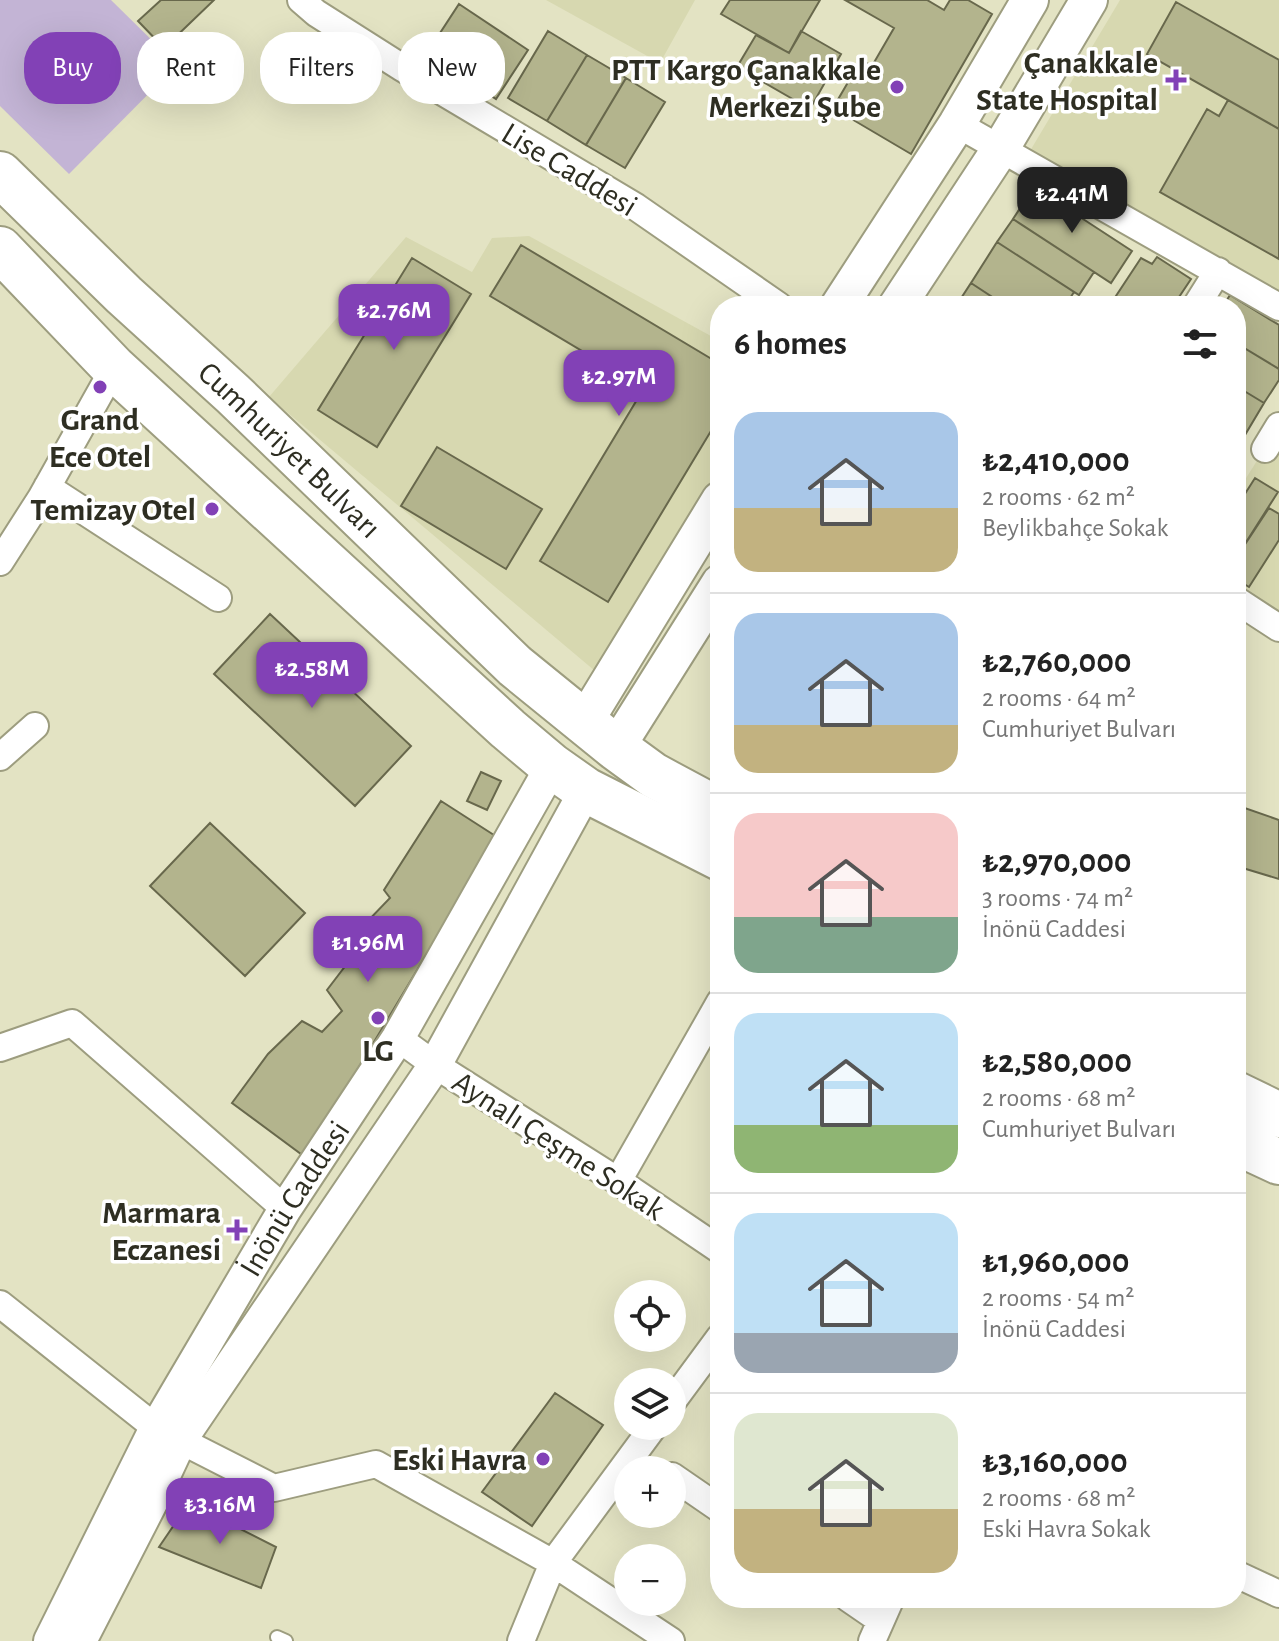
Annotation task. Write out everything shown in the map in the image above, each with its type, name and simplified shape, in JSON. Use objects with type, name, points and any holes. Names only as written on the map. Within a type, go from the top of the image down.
[{"type":"highway","name":"Cumhuriyet Bulvarı","points":[[0,174],[515,666],[653,775],[710,806]]},
{"type":"highway","name":"Cumhuriyet Bulvarı","points":[[0,249],[114,368],[508,729],[569,778],[710,853]]},
{"type":"highway","points":[[569,778],[600,734]]},
{"type":"highway","points":[[1246,1099],[1279,1115]]},
{"type":"highway","points":[[1246,1147],[1279,1162]]},
{"type":"main road","points":[[845,296],[957,124],[1030,0]]},
{"type":"main road","points":[[904,296],[1001,148],[1089,0]]},
{"type":"main road","points":[[600,734],[710,520]]},
{"type":"main road","points":[[600,734],[710,596]]},
{"type":"street","name":"Lise Caddesi","points":[[309,7],[465,106],[636,207],[765,296]]},
{"type":"street","points":[[957,124],[1279,307]]},
{"type":"street","points":[[1202,296],[1218,271]]},
{"type":"street","points":[[0,562],[47,487],[114,368]]},
{"type":"street","points":[[1265,449],[1279,426]]},
{"type":"street","points":[[47,487],[218,598]]},
{"type":"street","points":[[1246,607],[1279,628]]},
{"type":"street","points":[[0,757],[35,726]]},
{"type":"street","name":"İnönü Caddesi","points":[[50,1641],[168,1433],[285,1209],[569,778]]},
{"type":"street","name":"İnönü Caddesi","points":[[80,1641],[153,1499],[168,1433],[435,1065],[569,778]]},
{"type":"street","points":[[618,1181],[710,1020]]},
{"type":"street","points":[[0,1048],[72,1023],[285,1209]]},
{"type":"street","name":"Aynalı Çeşme Sokak","points":[[398,1038],[710,1243]]},
{"type":"street","points":[[0,1304],[168,1433],[274,1488],[376,1464],[553,1563],[671,1641]]},
{"type":"street","points":[[686,1383],[710,1351]]},
{"type":"street","points":[[521,1641],[553,1563],[644,1440]]},
{"type":"street","points":[[636,1451],[643,1456]]},
{"type":"street","points":[[686,1486],[710,1502]]},
{"type":"street","points":[[1246,1579],[1279,1594]]},
{"type":"street","points":[[863,1608],[881,1620]]},
{"type":"shaded area","points":[[0,0],[111,0],[143,32],[137,32],[138,104],[69,174],[0,106]]},
{"type":"shaded area","points":[[546,0],[695,0],[660,63]]},
{"type":"shaded area","name":"Çanakkale State Hospital","points":[[1120,0],[1279,0],[1279,307],[1024,161]]},
{"type":"shaded area","points":[[529,236],[710,336],[710,484],[601,676],[269,397],[406,237],[472,272],[492,238]]},
{"type":"shaded area","points":[[1279,426],[1279,628],[1246,607],[1246,478]]},
{"type":"building","points":[[161,0],[214,0],[181,32],[149,32],[138,21]]},
{"type":"building","points":[[730,0],[820,0],[789,53],[721,14]]},
{"type":"building","name":"PTT Kargo Çanakkale Merkezi Şube","points":[[845,0],[927,0],[944,10],[950,0],[968,0],[992,14],[911,154],[833,108],[861,60],[872,66],[894,28]]},
{"type":"building","points":[[1176,2],[1279,60],[1279,129],[1147,54]]},
{"type":"building","points":[[459,4],[501,32],[441,32]]},
{"type":"building","points":[[548,31],[587,55],[547,121],[508,98]]},
{"type":"building","points":[[801,31],[841,54],[810,109],[737,67],[756,35],[789,53]]},
{"type":"building","points":[[505,35],[528,50],[505,85]]},
{"type":"building","points":[[587,55],[626,78],[586,145],[547,121]]},
{"type":"building","points":[[626,78],[665,102],[625,168],[586,145]]},
{"type":"building","points":[[1228,100],[1279,129],[1279,259],[1160,192],[1207,109],[1219,116]]},
{"type":"building","points":[[1034,187],[1132,251],[1111,283],[1013,219]]},
{"type":"building","points":[[1013,219],[1094,272],[1079,295],[997,242]]},
{"type":"building","points":[[997,242],[1074,292],[1071,296],[991,296],[971,283]]},
{"type":"building","points":[[521,245],[710,358],[710,433],[608,602],[540,561],[644,388],[490,296]]},
{"type":"building","points":[[1157,257],[1191,279],[1180,296],[1116,296],[1141,258],[1152,264]]},
{"type":"building","points":[[412,258],[471,294],[377,447],[318,410]]},
{"type":"building","points":[[971,283],[991,296],[963,296]]},
{"type":"building","points":[[1246,305],[1279,325],[1279,369],[1246,349]]},
{"type":"building","points":[[1246,349],[1279,369],[1279,380],[1264,403],[1246,392]]},
{"type":"building","points":[[1246,392],[1264,403],[1246,433]]},
{"type":"building","points":[[437,447],[542,509],[506,569],[401,506]]},
{"type":"building","points":[[1255,478],[1278,492],[1246,542],[1246,492]]},
{"type":"building","points":[[1269,508],[1279,514],[1279,540],[1249,587],[1246,585],[1246,543]]},
{"type":"building","points":[[270,614],[411,746],[355,806],[214,674]]},
{"type":"building","points":[[481,772],[501,781],[487,810],[467,801]]},
{"type":"building","points":[[441,801],[497,837],[305,1157],[232,1103],[268,1054],[302,1021],[322,1032],[342,1011],[327,990],[372,931],[363,926],[390,898],[384,890]]},
{"type":"building","points":[[1246,808],[1279,820],[1279,879],[1246,869]]},
{"type":"building","points":[[210,823],[305,913],[245,976],[150,886]]},
{"type":"building","name":"Eski Havra","points":[[555,1393],[603,1425],[532,1526],[482,1492]]},
{"type":"building","points":[[189,1503],[276,1547],[261,1588],[159,1547]]},
{"type":"place","name":"Çanakkale State Hospital","points":[[1176,80]]},
{"type":"place","name":"PTT Kargo Çanakkale Merkezi Şube","points":[[897,87]]},
{"type":"place","name":"Grand Ece Otel","points":[[100,387]]},
{"type":"place","name":"Temizay Otel","points":[[212,509]]},
{"type":"place","name":"LG","points":[[378,1018]]},
{"type":"place","name":"Marmara Eczanesi","points":[[237,1230]]},
{"type":"place","name":"Eski Havra","points":[[543,1459]]}]
